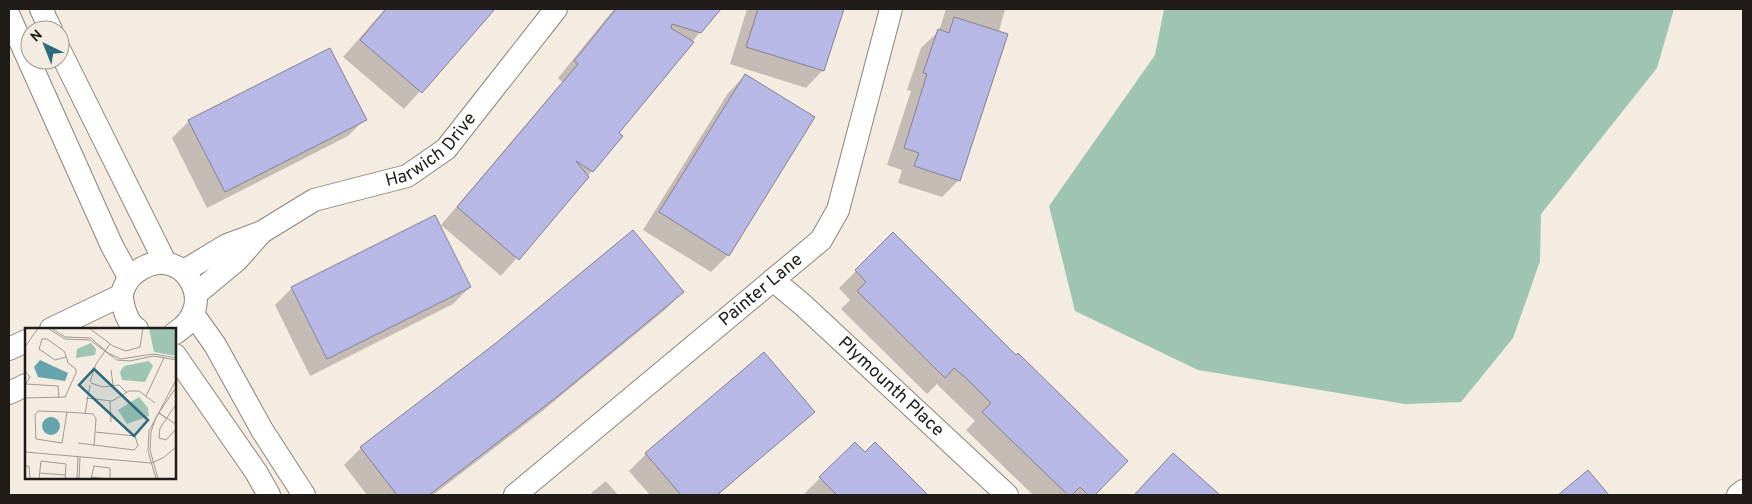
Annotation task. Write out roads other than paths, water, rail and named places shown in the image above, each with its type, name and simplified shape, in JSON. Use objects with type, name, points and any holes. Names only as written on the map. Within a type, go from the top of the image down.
[{"type":"street","name":"Harwich Drive","points":[[53,328],[126,286],[145,265],[174,267],[262,232],[314,200],[407,176],[446,149],[556,9]]},
{"type":"street","name":"Painter Lane","points":[[515,495],[820,240],[838,210],[891,9]]},
{"type":"street","points":[[9,16],[112,246],[126,286],[124,312],[136,328]]},
{"type":"street","points":[[70,69],[174,267],[192,281],[195,304],[215,346],[262,430],[304,495]]},
{"type":"street","name":"Harwich Drive","points":[[176,332],[186,324],[195,304],[262,232]]},
{"type":"street","name":"Plymounth Place","points":[[774,280],[1007,495]]},
{"type":"street","points":[[9,349],[25,341]]},
{"type":"street","points":[[176,356],[269,495]]},
{"type":"street","points":[[9,393],[25,385]]},
{"type":"street","points":[[1738,495],[1743,491]]}]
